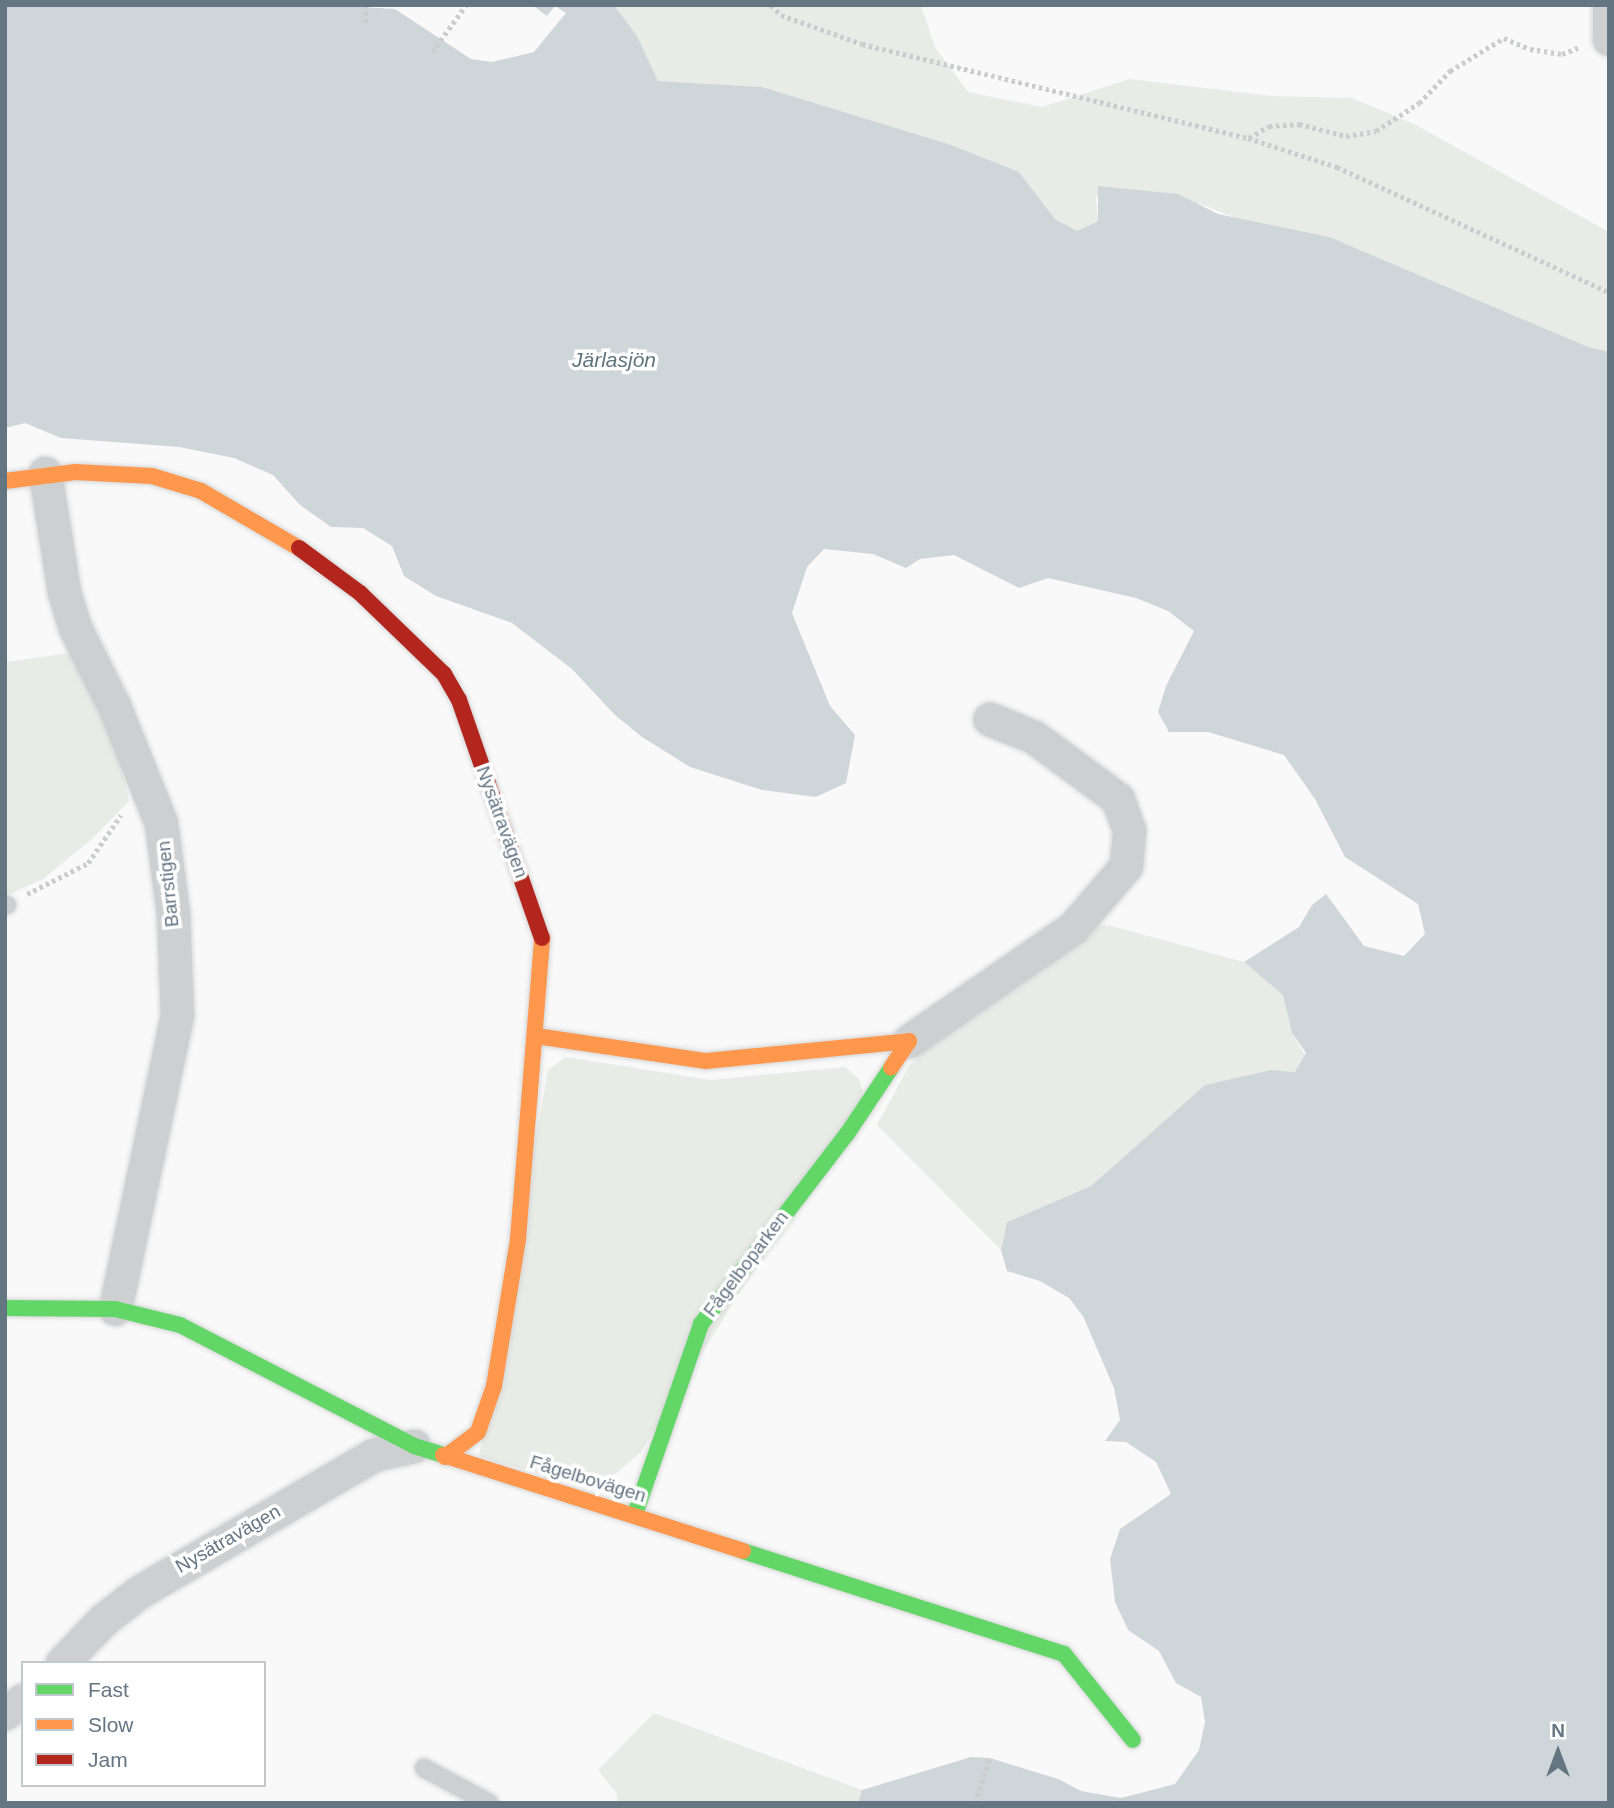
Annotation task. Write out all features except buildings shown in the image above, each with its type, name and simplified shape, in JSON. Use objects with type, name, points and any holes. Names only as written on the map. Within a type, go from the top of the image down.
[{"type":"street","name":"Nysätravägen","points":[[5,481],[45,473],[152,476],[201,491],[311,555],[360,593],[444,674],[459,700],[539,925],[542,941],[518,1239],[494,1387],[478,1432],[445,1457]]},
{"type":"street","name":"Barrstigen","points":[[45,473],[64,592],[75,628],[114,706],[161,822],[173,914],[177,1015],[115,1310]]},
{"type":"street","name":"Fågelboparken","points":[[635,1514],[701,1324],[847,1134],[909,1041],[1073,928],[1126,866],[1129,830],[1118,799],[1034,737],[990,719]]},
{"type":"street","name":"Fågelboparken","points":[[536,1036],[706,1061],[909,1041]]},
{"type":"street","name":"Fågelbovägen","points":[[5,1308],[115,1310],[180,1325],[414,1446],[635,1514],[1064,1654],[1133,1740]]},
{"type":"street","name":"Nysätravägen","points":[[64,1661],[103,1620],[139,1592],[373,1455],[414,1446]]},
{"type":"street","points":[[5,1713],[21,1701]]},
{"type":"lane","points":[[424,1768],[489,1803]]},
{"type":"path","points":[[366,5],[366,23]]},
{"type":"path","points":[[432,52],[466,5]]},
{"type":"path","points":[[771,5],[781,15],[862,44],[1248,138],[1337,167],[1609,292]]},
{"type":"path","points":[[1248,138],[1269,126],[1299,124],[1346,136],[1376,131],[1419,103],[1450,71],[1504,38],[1530,49],[1562,54],[1608,27]]},
{"type":"path","points":[[6,905],[88,863],[121,820],[121,809]]},
{"type":"path","points":[[975,1803],[990,1758]]},
{"type":"shaded area","points":[[614,5],[921,5],[935,47],[968,92],[1042,107],[1130,79],[1273,96],[1352,98],[1416,125],[1609,232],[1609,362],[1200,204],[1096,197],[1098,221],[1077,231],[1055,219],[1019,172],[762,87],[658,81],[637,36]]},
{"type":"shaded area","points":[[79,652],[121,767],[129,801],[91,840],[43,879],[5,896],[5,662]]},
{"type":"shaded area","points":[[1108,925],[1244,962],[1283,995],[1292,1033],[1306,1057],[1295,1072],[1271,1070],[1205,1085],[1091,1186],[1007,1222],[1001,1250],[877,1125],[909,1066],[927,1047],[1087,927]]},
{"type":"shaded area","points":[[566,1057],[711,1080],[845,1067],[859,1079],[863,1093],[641,1452],[615,1474],[574,1484],[479,1456],[548,1070]]},
{"type":"shaded area","points":[[654,1713],[862,1790],[858,1803],[617,1803],[617,1794],[598,1770]]},
{"type":"water","name":"Järlasjön","points":[[5,5],[614,5],[637,36],[658,81],[762,87],[948,144],[1019,172],[1055,219],[1077,231],[1098,221],[1098,186],[1178,194],[1218,214],[1329,237],[1588,347],[1609,352],[1609,1803],[858,1803],[862,1790],[971,1757],[990,1758],[1058,1779],[1081,1791],[1121,1798],[1175,1784],[1199,1750],[1205,1722],[1201,1697],[1176,1683],[1159,1651],[1128,1630],[1115,1602],[1110,1559],[1120,1529],[1171,1494],[1156,1462],[1126,1442],[1105,1441],[1120,1420],[1114,1388],[1083,1316],[1069,1298],[1040,1281],[1007,1271],[1001,1250],[1007,1222],[1091,1186],[1205,1085],[1271,1070],[1295,1072],[1306,1053],[1292,1033],[1283,995],[1244,962],[1299,927],[1312,905],[1326,894],[1364,946],[1404,956],[1425,934],[1418,904],[1345,857],[1315,799],[1284,755],[1208,732],[1169,732],[1158,712],[1166,686],[1194,631],[1168,611],[1136,598],[1048,578],[1019,588],[954,555],[920,559],[906,568],[873,554],[824,549],[807,567],[792,613],[830,706],[855,735],[846,783],[816,797],[762,790],[690,767],[642,737],[615,715],[572,669],[512,623],[436,596],[404,576],[392,546],[363,528],[331,527],[300,505],[273,475],[234,458],[179,447],[61,438],[25,423],[5,428]]},
{"type":"pier","points":[[326,5],[532,5],[547,16],[555,6],[566,13],[534,52],[492,62],[471,59],[395,9]]},
{"type":"traffic: fast","points":[[635,1514],[701,1324],[847,1134],[891,1068]]},
{"type":"traffic: fast","points":[[5,1308],[115,1309],[180,1325],[414,1446],[443,1455]]},
{"type":"traffic: fast","points":[[743,1551],[1064,1654],[1133,1740]]},
{"type":"traffic: slow","points":[[5,481],[75,472],[152,476],[201,491],[299,548]]},
{"type":"traffic: slow","points":[[445,1457],[478,1432],[494,1386],[518,1239],[542,938]]},
{"type":"traffic: slow","points":[[536,1036],[706,1061],[909,1041],[891,1068]]},
{"type":"traffic: slow","points":[[443,1455],[743,1551]]},
{"type":"traffic: jam","points":[[299,548],[360,593],[444,674],[459,700],[542,938]]}]
